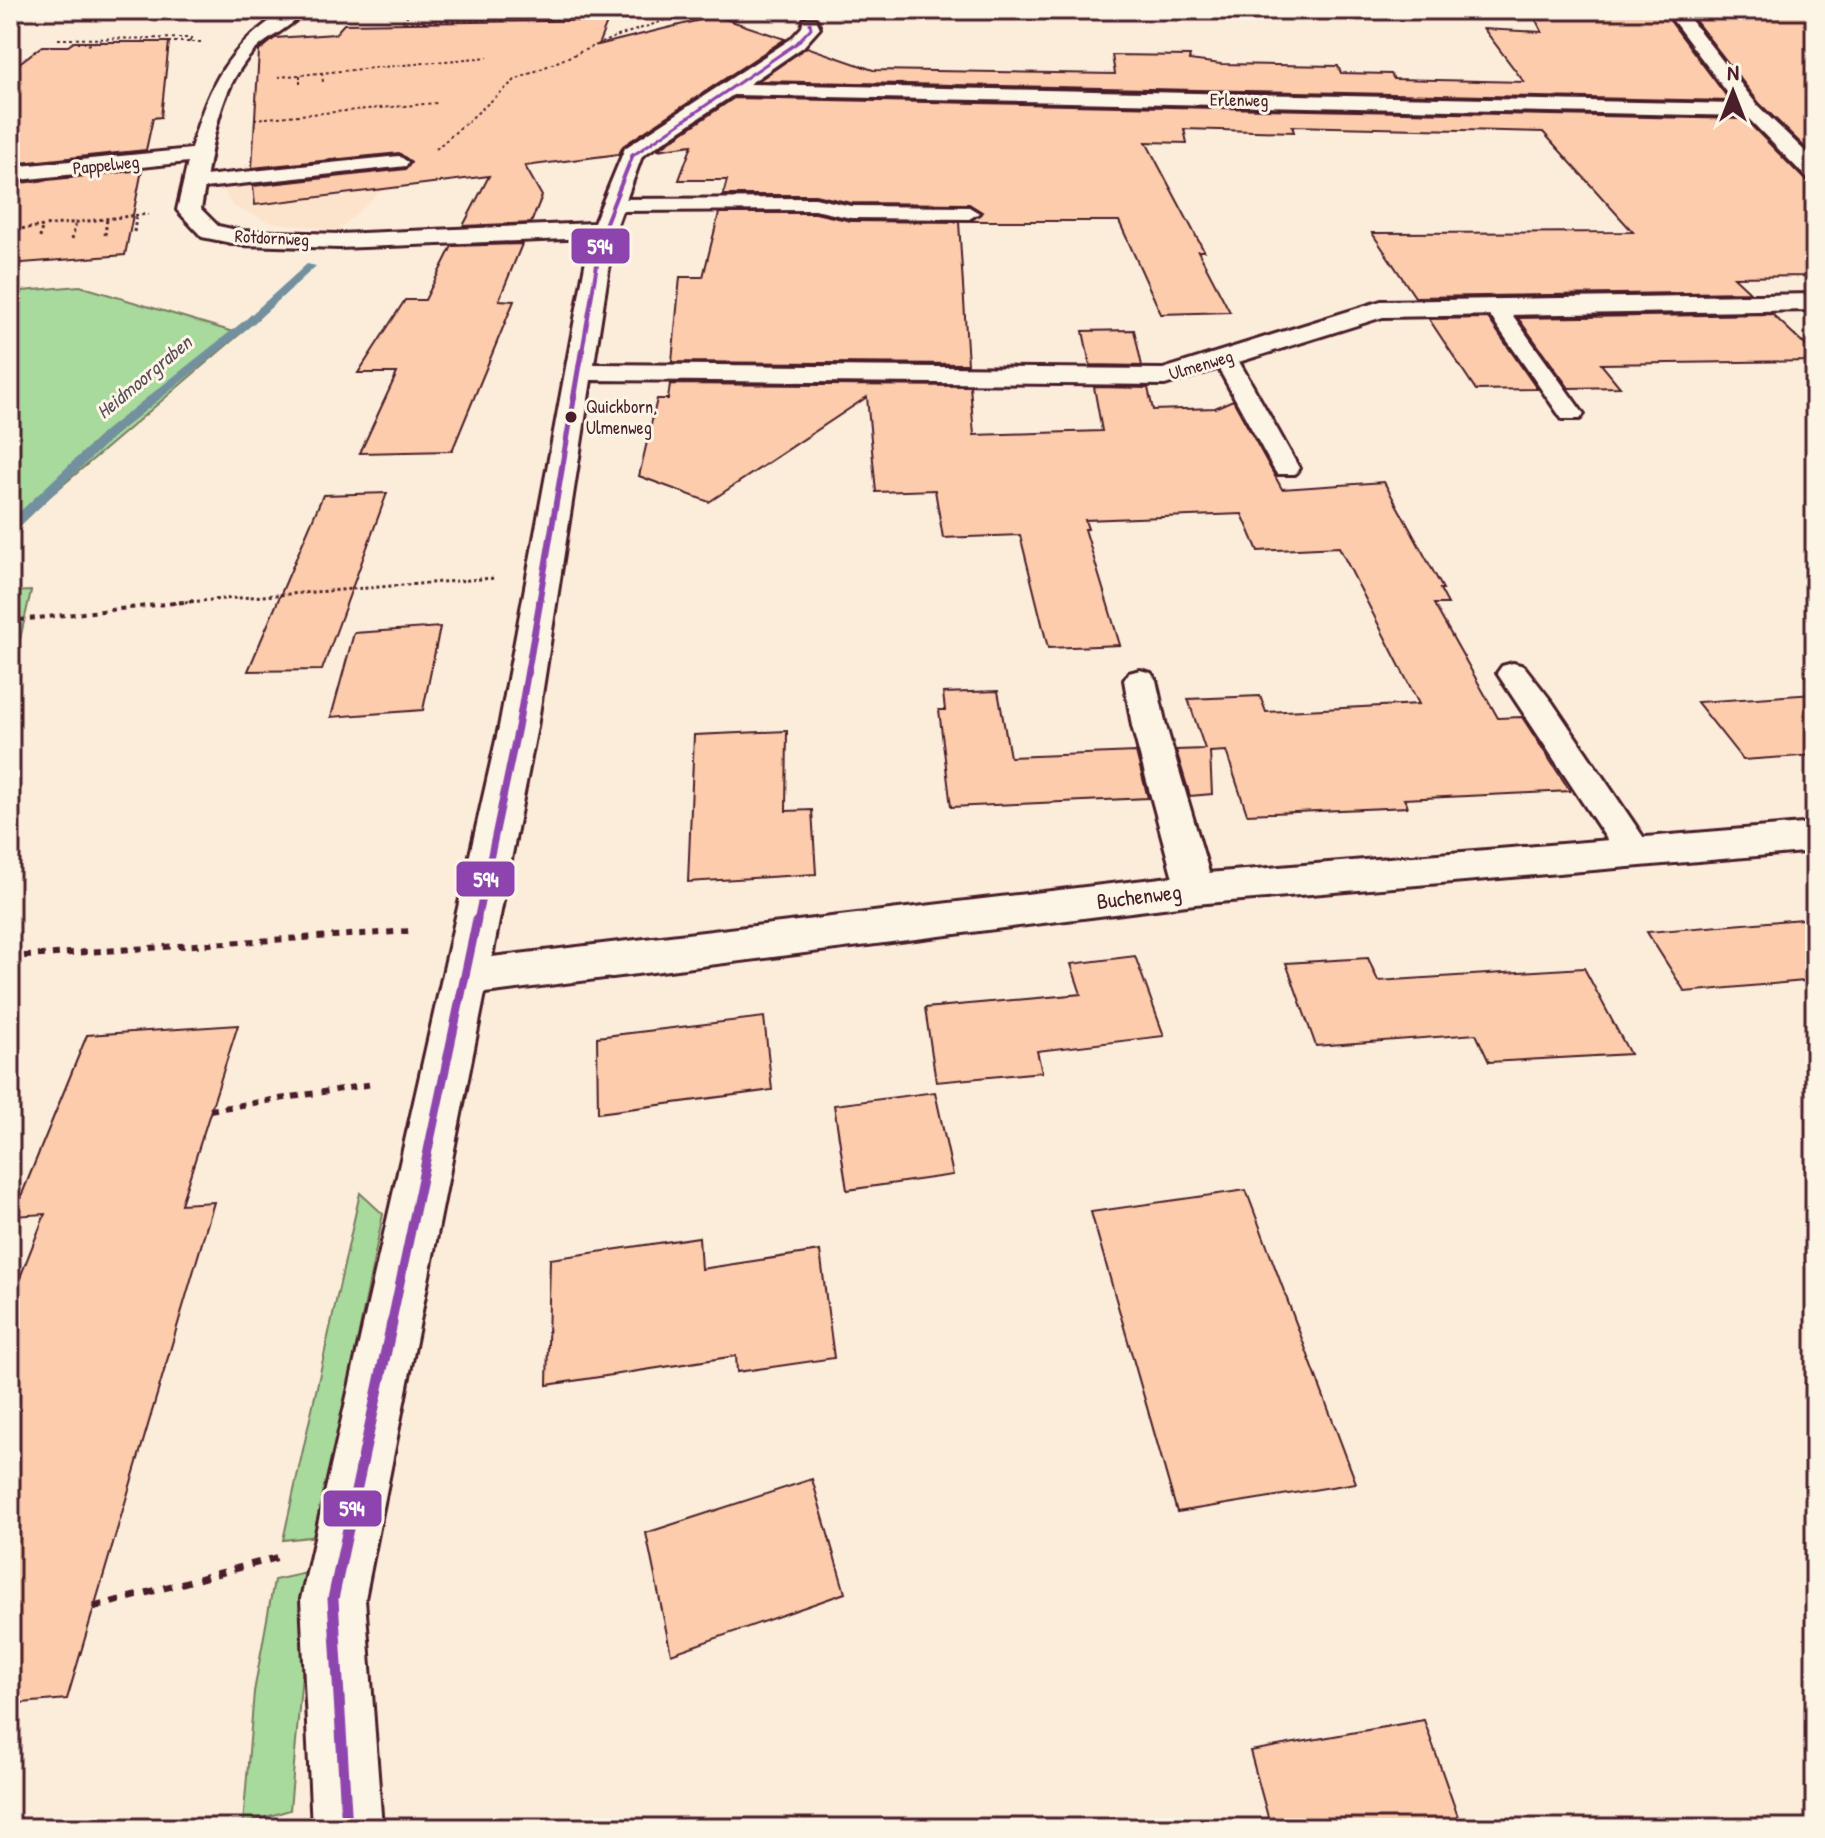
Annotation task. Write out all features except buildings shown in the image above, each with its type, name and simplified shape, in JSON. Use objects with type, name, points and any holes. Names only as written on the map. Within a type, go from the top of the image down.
[{"type":"street","name":"Rotdornweg","points":[[298,10],[266,29],[230,66],[215,97],[189,210],[210,232],[241,238],[339,241],[608,217]]},
{"type":"street","points":[[1674,10],[1751,110],[1815,173]]},
{"type":"street","points":[[347,1828],[333,1599],[518,727],[608,217],[633,153],[797,43],[811,28],[814,17]]},
{"type":"street","name":"Erlenweg","points":[[727,89],[1751,110]]},
{"type":"street","name":"Pappelweg","points":[[10,174],[202,154]]},
{"type":"street","name":"Ulmenweg","points":[[579,372],[1165,377],[1381,309],[1815,302]]},
{"type":"street","name":"Buchenweg","points":[[465,978],[1195,889],[1815,837]]},
{"type":"lane","points":[[195,183],[316,168],[399,162]]},
{"type":"lane","points":[[608,217],[815,204],[851,212],[969,213]]},
{"type":"lane","points":[[1495,307],[1571,414]]},
{"type":"lane","points":[[1225,358],[1286,468]]},
{"type":"lane","points":[[1513,673],[1633,850]]},
{"type":"lane","points":[[1140,680],[1149,726],[1195,889]]},
{"type":"path","points":[[412,10],[402,22],[675,17]]},
{"type":"path","points":[[433,151],[515,80],[615,37],[696,10]]},
{"type":"path","points":[[58,39],[193,38],[189,42]]},
{"type":"path","points":[[88,45],[100,39]]},
{"type":"path","points":[[276,77],[488,57]]},
{"type":"path","points":[[482,58],[484,63]]},
{"type":"path","points":[[456,60],[458,65]]},
{"type":"path","points":[[433,62],[435,67]]},
{"type":"path","points":[[410,64],[412,71]]},
{"type":"path","points":[[389,66],[390,73]]},
{"type":"path","points":[[366,68],[367,75]]},
{"type":"path","points":[[345,70],[347,77]]},
{"type":"path","points":[[322,73],[323,82]]},
{"type":"path","points":[[300,75],[300,84]]},
{"type":"path","points":[[242,120],[437,103]]},
{"type":"path","points":[[345,111],[346,118]]},
{"type":"path","points":[[318,113],[319,120]]},
{"type":"path","points":[[295,115],[296,123]]},
{"type":"path","points":[[267,118],[268,125]]},
{"type":"path","points":[[10,240],[11,230],[149,214]]},
{"type":"path","points":[[134,232],[136,216]]},
{"type":"path","points":[[105,235],[107,219]]},
{"type":"path","points":[[72,239],[76,222]]},
{"type":"path","points":[[40,238],[42,226]]},
{"type":"path","points":[[10,621],[186,601],[500,577]]},
{"type":"path","points":[[10,957],[410,931]]},
{"type":"path","points":[[210,1110],[373,1084]]},
{"type":"path","points":[[94,1607],[262,1561]]},
{"type":"shaded area","points":[[408,148],[414,162],[338,230],[269,222],[232,206],[222,187],[226,176],[245,173],[245,165]]},
{"type":"green space","points":[[80,286],[240,334],[10,530],[10,292]]},
{"type":"green space","points":[[31,591],[10,683],[10,592]]},
{"type":"green space","points":[[360,1193],[383,1214],[318,1536],[283,1540]]},
{"type":"green space","points":[[311,1572],[290,1810],[243,1824],[254,1692],[274,1580]]},
{"type":"waterway","name":"Heidmoorgraben","points":[[10,528],[110,433],[249,322],[311,266]]},
{"type":"transit line","name":"594","points":[[347,1828],[333,1599],[518,727],[603,230],[633,153],[797,43],[811,28],[810,23]]},
{"type":"place","name":"Quickborn, Ulmenweg","points":[[571,417]]}]
